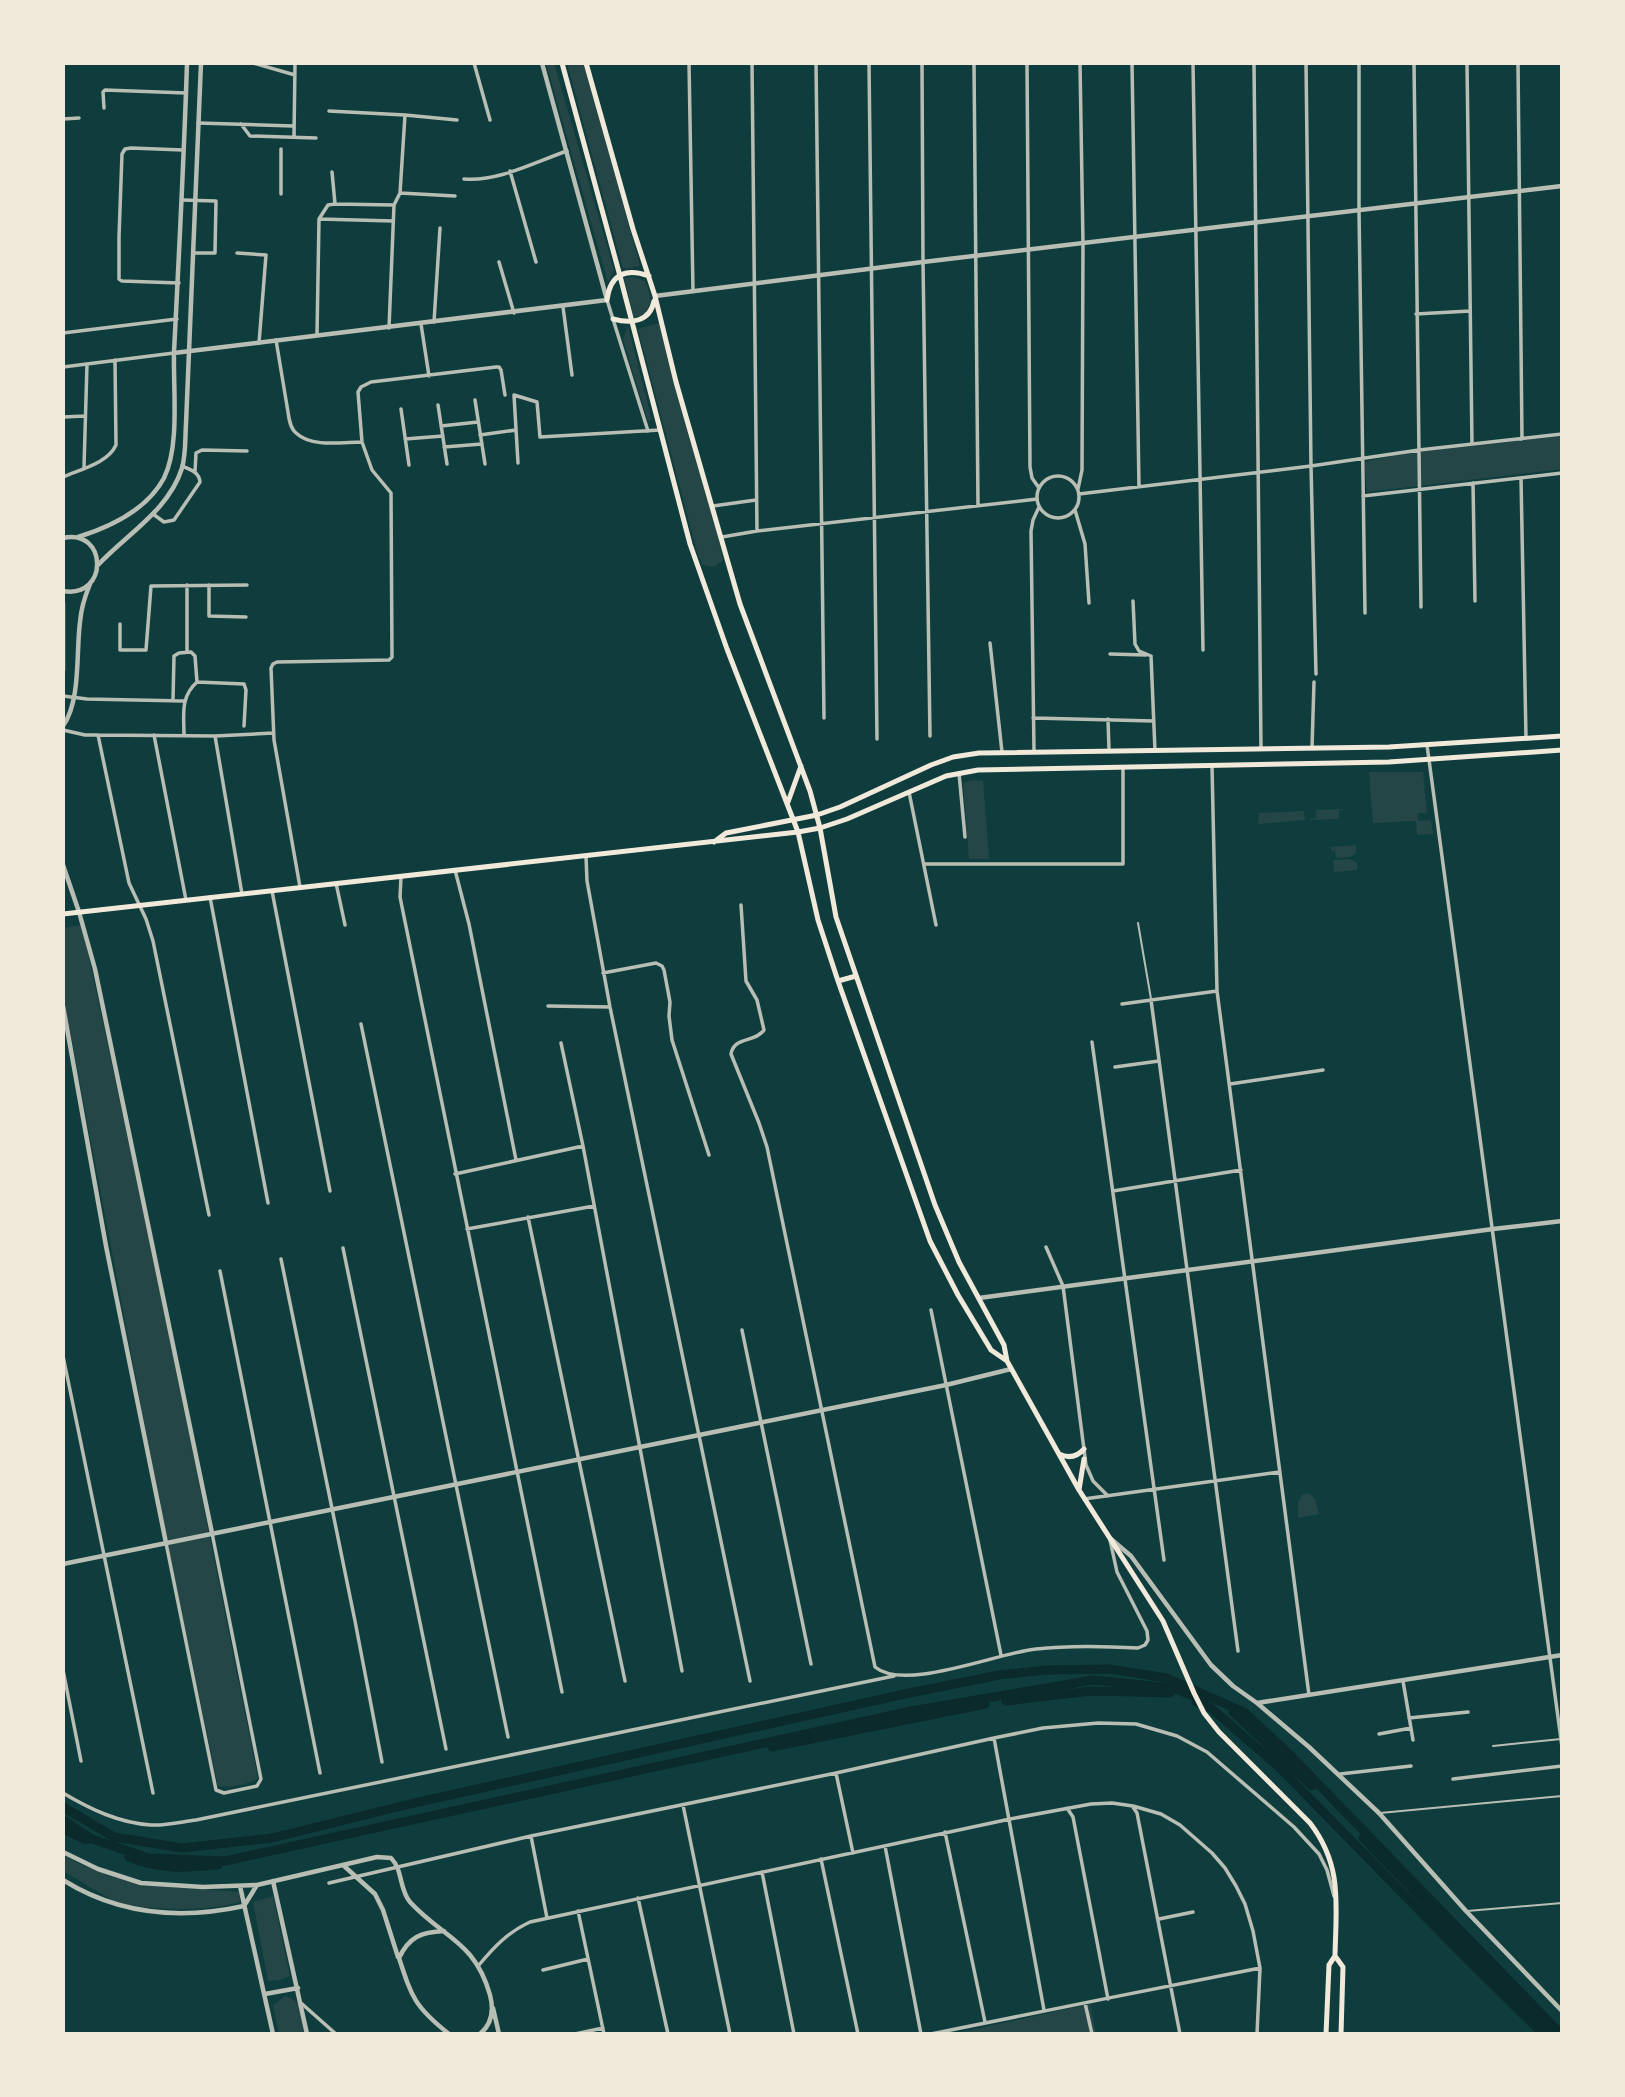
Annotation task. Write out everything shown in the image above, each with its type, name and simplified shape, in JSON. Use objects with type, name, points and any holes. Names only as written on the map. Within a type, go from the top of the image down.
[{"type":"main road","points":[[562,63],[700,576],[788,802],[798,832],[818,920],[838,981],[930,1241],[991,1350],[1007,1361]]},
{"type":"main road","points":[[586,63],[632,229],[655,296],[676,382],[740,604],[801,765],[820,828],[836,917],[935,1205],[949,1241],[1004,1345],[1011,1369],[1084,1499],[1154,1604],[1194,1693],[1219,1732],[1310,1823],[1322,1839],[1335,1875],[1336,1902],[1335,1956],[1329,1965],[1326,2034]]},
{"type":"main road","points":[[607,300],[611,283],[620,275],[635,272],[649,276]]},
{"type":"main road","points":[[613,319],[632,322],[646,316],[654,305],[655,296]]},
{"type":"main road","points":[[715,842],[726,833],[794,821],[840,807],[953,757],[1002,751],[1389,747],[1562,736]]},
{"type":"main road","points":[[1464,743],[1465,758]]},
{"type":"main road","points":[[1389,747],[1389,762]]},
{"type":"main road","points":[[63,914],[798,832],[847,819],[946,776],[978,770],[1429,761],[1562,750]]},
{"type":"main road","points":[[788,802],[801,765]]},
{"type":"main road","points":[[840,807],[838,815],[847,819]]},
{"type":"main road","points":[[838,981],[856,976]]},
{"type":"main road","points":[[1058,1453],[1065,1457],[1074,1457],[1084,1449]]},
{"type":"main road","points":[[1079,1490],[1084,1459]]},
{"type":"main road","points":[[1335,1956],[1343,1967],[1341,2034]]},
{"type":"street","points":[[63,538],[98,531],[133,511],[155,491],[169,465],[173,448],[174,353],[187,63]]},
{"type":"street","points":[[98,565],[153,514],[173,488],[182,466],[185,448],[201,63]]},
{"type":"street","points":[[254,63],[295,75]]},
{"type":"street","points":[[294,137],[295,63]]},
{"type":"street","points":[[474,63],[491,120]]},
{"type":"street","points":[[542,63],[607,300],[648,431]]},
{"type":"street","points":[[689,63],[693,291]]},
{"type":"street","points":[[752,63],[757,531]]},
{"type":"street","points":[[816,63],[824,718]]},
{"type":"street","points":[[869,63],[877,740]]},
{"type":"street","points":[[922,63],[930,736]]},
{"type":"street","points":[[974,63],[978,505]]},
{"type":"street","points":[[1027,63],[1030,467],[1038,488]]},
{"type":"street","points":[[1078,489],[1066,477],[1050,477],[1038,488],[1039,507],[1045,514],[1060,518],[1074,510],[1078,503],[1082,470],[1083,244],[1080,63]]},
{"type":"street","points":[[1132,63],[1139,486]]},
{"type":"street","points":[[1193,63],[1203,650]]},
{"type":"street","points":[[1254,63],[1261,748]]},
{"type":"street","points":[[1306,63],[1316,674]]},
{"type":"street","points":[[1359,63],[1365,613]]},
{"type":"street","points":[[1414,63],[1421,607]]},
{"type":"street","points":[[1467,63],[1472,444]]},
{"type":"street","points":[[1518,63],[1522,439]]},
{"type":"street","points":[[104,108],[104,90],[186,93]]},
{"type":"street","points":[[329,111],[404,114],[457,120]]},
{"type":"street","points":[[389,328],[394,205],[400,193],[404,114]]},
{"type":"street","points":[[63,119],[79,118]]},
{"type":"street","points":[[198,122],[293,126]]},
{"type":"street","points":[[240,124],[250,136],[316,138]]},
{"type":"street","points":[[179,283],[119,279],[119,237],[122,154],[125,149],[183,150]]},
{"type":"street","points":[[281,149],[281,194]]},
{"type":"street","points":[[464,179],[477,180],[567,151]]},
{"type":"street","points":[[510,171],[536,262]]},
{"type":"street","points":[[332,172],[335,204]]},
{"type":"street","points":[[655,296],[1562,186]]},
{"type":"street","points":[[400,193],[455,196]]},
{"type":"street","points":[[182,200],[216,201],[215,253],[193,253]]},
{"type":"street","points":[[317,337],[319,219],[328,205],[394,205]]},
{"type":"street","points":[[319,219],[393,221]]},
{"type":"street","points":[[434,322],[440,228]]},
{"type":"street","points":[[237,253],[266,255],[260,343]]},
{"type":"street","points":[[499,262],[514,313]]},
{"type":"street","points":[[63,367],[607,300]]},
{"type":"street","points":[[563,307],[572,375]]},
{"type":"street","points":[[1416,314],[1470,312]]},
{"type":"street","points":[[63,333],[177,319]]},
{"type":"street","points":[[421,324],[429,376]]},
{"type":"street","points":[[276,341],[290,424],[296,433],[317,442],[362,442]]},
{"type":"street","points":[[63,477],[113,453],[116,445],[115,360]]},
{"type":"street","points":[[84,467],[87,364]]},
{"type":"street","points":[[300,887],[273,733],[271,668],[277,662],[389,660],[392,657],[391,493],[372,470],[362,442],[358,392],[361,387],[371,382],[499,367],[505,395]]},
{"type":"street","points":[[518,463],[514,395],[537,402],[540,437],[660,430]]},
{"type":"street","points":[[475,400],[485,464]]},
{"type":"street","points":[[438,405],[447,464]]},
{"type":"street","points":[[401,409],[409,466]]},
{"type":"street","points":[[63,417],[86,416]]},
{"type":"street","points":[[441,426],[478,422]]},
{"type":"street","points":[[480,435],[516,430]]},
{"type":"street","points":[[1079,494],[1562,434]]},
{"type":"street","points":[[405,439],[443,436]]},
{"type":"street","points":[[444,447],[482,443]]},
{"type":"street","points":[[195,472],[196,453],[202,450],[247,451]]},
{"type":"street","points":[[153,514],[164,522],[174,520],[200,482],[195,472],[182,466]]},
{"type":"street","points":[[1363,496],[1562,473]]},
{"type":"street","points":[[1521,478],[1526,739]]},
{"type":"street","points":[[1472,483],[1475,601]]},
{"type":"street","points":[[722,537],[1037,499]]},
{"type":"street","points":[[713,506],[755,500]]},
{"type":"street","points":[[1034,751],[1031,531],[1039,507]]},
{"type":"street","points":[[1074,510],[1085,544],[1090,603]]},
{"type":"street","points":[[78,537],[93,548],[98,565],[81,615],[74,697],[63,728],[85,735],[215,736],[273,733]]},
{"type":"street","points":[[63,591],[75,591],[90,584]]},
{"type":"street","points":[[120,624],[120,650],[144,651],[147,649],[150,589],[153,585],[247,585]]},
{"type":"street","points":[[187,585],[187,652]]},
{"type":"street","points":[[209,585],[208,615],[246,617]]},
{"type":"street","points":[[1133,601],[1135,644],[1139,651],[1151,656]]},
{"type":"street","points":[[63,603],[63,670]]},
{"type":"street","points":[[990,643],[1002,751]]},
{"type":"street","points":[[173,701],[174,656],[178,653],[191,652],[195,656],[197,682]]},
{"type":"street","points":[[1110,654],[1151,656]]},
{"type":"street","points":[[1151,656],[1155,751]]},
{"type":"street","points":[[184,735],[184,701],[190,688],[197,682],[244,684],[244,726]]},
{"type":"street","points":[[1312,748],[1314,682]]},
{"type":"street","points":[[63,696],[184,701]]},
{"type":"street","points":[[1033,718],[1153,721]]},
{"type":"street","points":[[1108,719],[1109,750]]},
{"type":"street","points":[[98,735],[129,883],[153,941],[209,1215]]},
{"type":"street","points":[[155,735],[186,900]]},
{"type":"street","points":[[215,736],[242,894]]},
{"type":"street","points":[[1427,745],[1562,1746]]},
{"type":"street","points":[[1212,766],[1217,991],[1309,1695]]},
{"type":"street","points":[[924,864],[1123,864],[1123,767]]},
{"type":"street","points":[[959,774],[965,837]]},
{"type":"street","points":[[909,793],[936,925]]},
{"type":"street","points":[[586,856],[587,881],[603,973],[751,1681]]},
{"type":"street","points":[[63,865],[95,969],[261,1779],[257,1786],[224,1793],[216,1790],[106,1246],[63,1006]]},
{"type":"street","points":[[455,870],[466,910],[516,1160]]},
{"type":"street","points":[[401,876],[400,897],[562,1692]]},
{"type":"street","points":[[336,883],[345,925]]},
{"type":"street","points":[[272,891],[330,1191]]},
{"type":"street","points":[[210,897],[268,1203]]},
{"type":"street","points":[[741,905],[747,981],[757,1000],[764,1030],[759,1037],[735,1044],[731,1054],[767,1147],[875,1667],[896,1676]]},
{"type":"street","points":[[603,973],[656,963],[664,970],[670,1002],[672,1040],[709,1155]]},
{"type":"street","points":[[1122,1004],[1217,991]]},
{"type":"street","points":[[1151,1000],[1238,1651]]},
{"type":"street","points":[[548,1006],[610,1007]]},
{"type":"street","points":[[361,1024],[508,1737]]},
{"type":"street","points":[[1093,1042],[1164,1560]]},
{"type":"street","points":[[561,1043],[583,1146],[682,1671]]},
{"type":"street","points":[[1115,1067],[1159,1061]]},
{"type":"street","points":[[1230,1084],[1323,1070]]},
{"type":"street","points":[[455,1174],[583,1146]]},
{"type":"street","points":[[1113,1191],[1241,1170]]},
{"type":"street","points":[[467,1230],[594,1206]]},
{"type":"street","points":[[528,1217],[625,1681]]},
{"type":"street","points":[[979,1298],[1562,1221]]},
{"type":"street","points":[[1046,1247],[1063,1286],[1084,1459],[1093,1481],[1108,1496]]},
{"type":"street","points":[[342,1248],[446,1749]]},
{"type":"street","points":[[281,1259],[382,1762]]},
{"type":"street","points":[[220,1271],[272,1521],[320,1773]]},
{"type":"street","points":[[931,1310],[1001,1655]]},
{"type":"street","points":[[742,1330],[811,1664]]},
{"type":"street","points":[[63,1356],[153,1793]]},
{"type":"street","points":[[63,1564],[946,1385],[1011,1369]]},
{"type":"street","points":[[1084,1499],[1280,1472]]},
{"type":"street","points":[[63,1793],[85,1806],[117,1819],[153,1825],[195,1820],[896,1676],[915,1676],[1032,1649],[1068,1646],[1138,1648],[1145,1645],[1149,1637],[1117,1572],[1110,1538]]},
{"type":"street","points":[[1110,1538],[1131,1556],[1211,1665],[1340,1774],[1562,2011]]},
{"type":"street","points":[[1257,1703],[1562,1655]]},
{"type":"street","points":[[63,1670],[81,1761]]},
{"type":"street","points":[[1403,1681],[1413,1740]]},
{"type":"street","points":[[1409,1718],[1468,1712]]},
{"type":"street","points":[[330,1883],[531,1836],[993,1738],[1043,1728],[1098,1723],[1136,1724],[1177,1736],[1208,1752],[1294,1827],[1319,1854],[1327,1870],[1336,1902]]},
{"type":"street","points":[[1379,1734],[1411,1728]]},
{"type":"street","points":[[993,1738],[1044,2010]]},
{"type":"street","points":[[1340,1774],[1411,1766]]},
{"type":"street","points":[[1452,1779],[1562,1766]]},
{"type":"street","points":[[836,1773],[853,1853]]},
{"type":"street","points":[[479,1965],[503,1938],[530,1922],[1010,1818],[1112,1802],[1161,1814],[1180,1825],[1197,1838],[1225,1868],[1245,1905],[1260,1968],[1256,2034]]},
{"type":"street","points":[[683,1805],[730,2034]]},
{"type":"street","points":[[1133,1806],[1137,1813],[1159,1919],[1169,1986],[1180,2034]]},
{"type":"street","points":[[1067,1808],[1073,1817],[1108,1999]]},
{"type":"street","points":[[945,1832],[985,2023]]},
{"type":"street","points":[[531,1836],[547,1919]]},
{"type":"street","points":[[885,1846],[921,2034]]},
{"type":"street","points":[[63,1852],[97,1869],[141,1883],[203,1887],[257,1885],[343,1864],[385,1856],[391,1858],[398,1867],[408,1899],[456,1939],[479,1965],[485,1978],[499,2034]]},
{"type":"street","points":[[821,1859],[858,2034]]},
{"type":"street","points":[[343,1864],[375,1894],[383,1910],[410,1993],[420,2009],[449,2034]]},
{"type":"street","points":[[762,1872],[794,2034]]},
{"type":"street","points":[[63,1880],[119,1907],[158,1913],[244,1906]]},
{"type":"street","points":[[273,1881],[307,2034]]},
{"type":"street","points":[[244,1906],[257,1885]]},
{"type":"street","points":[[240,1886],[273,2034]]},
{"type":"street","points":[[638,1898],[668,2034]]},
{"type":"street","points":[[578,1911],[604,2034]]},
{"type":"street","points":[[1159,1919],[1193,1912]]},
{"type":"street","points":[[399,1958],[405,1945],[419,1935],[444,1931]]},
{"type":"street","points":[[543,1970],[588,1959]]},
{"type":"street","points":[[931,2034],[1260,1968]]},
{"type":"street","points":[[265,1994],[298,1988]]},
{"type":"street","points":[[301,2003],[336,2034]]},
{"type":"street","points":[[1085,2003],[1092,2034]]},
{"type":"street","points":[[480,2034],[487,2029],[490,2022],[492,2005]]},
{"type":"street","points":[[575,2034],[603,2028]]},
{"type":"lane","points":[[1138,923],[1151,1000]]},
{"type":"lane","points":[[1493,1746],[1561,1739]]},
{"type":"lane","points":[[1379,1813],[1562,1796]]},
{"type":"lane","points":[[1466,1911],[1562,1903]]},
{"type":"shaded area","points":[[546,63],[554,63],[614,270],[608,283]]},
{"type":"shaded area","points":[[567,63],[584,63],[640,266],[623,269]]},
{"type":"shaded area","points":[[633,277],[645,281],[650,298],[646,312],[634,318],[624,278]]},
{"type":"shaded area","points":[[662,322],[721,550],[723,560],[714,567],[703,565],[698,556],[638,329]]},
{"type":"shaded area","points":[[628,326],[652,420],[648,422],[623,339]]},
{"type":"shaded area","points":[[1562,436],[1562,469],[1367,492],[1364,462],[1419,450]]},
{"type":"shaded area","points":[[1369,772],[1423,772],[1427,813],[1418,813],[1418,821],[1431,820],[1433,834],[1417,835],[1416,821],[1373,823]]},
{"type":"shaded area","points":[[983,781],[989,859],[969,859],[963,783]]},
{"type":"shaded area","points":[[1345,809],[1339,811],[1339,819],[1310,820],[1316,818],[1316,810]]},
{"type":"shaded area","points":[[1304,811],[1305,820],[1258,824],[1259,813]]},
{"type":"shaded area","points":[[1356,845],[1356,853],[1350,857],[1336,858],[1335,851],[1330,847]]},
{"type":"shaded area","points":[[1350,859],[1357,863],[1357,870],[1334,872],[1333,860]]},
{"type":"shaded area","points":[[82,925],[157,1275],[258,1778],[228,1787],[218,1786],[165,1532],[63,994],[63,928]]},
{"type":"shaded area","points":[[1309,1493],[1315,1499],[1319,1514],[1298,1518],[1298,1503],[1302,1495]]},
{"type":"shaded area","points":[[63,1855],[80,1864],[142,1885],[239,1892],[240,1902],[180,1909],[120,1903],[63,1871]]},
{"type":"shaded area","points":[[273,1896],[290,1976],[268,1981],[253,1902]]},
{"type":"shaded area","points":[[285,1996],[295,2001],[298,2006],[305,2034],[279,2034],[273,2006]]},
{"type":"shaded area","points":[[1090,2004],[1096,2034],[953,2034]]},
{"type":"waterway","points":[[63,1807],[114,1837],[182,1848],[272,1838],[414,1803],[999,1675],[1046,1670],[1109,1669],[1167,1678],[1244,1712],[1289,1754],[1561,2034]]},
{"type":"waterway","points":[[63,1820],[92,1839],[149,1858],[225,1861],[911,1711],[1093,1680],[1173,1688],[1204,1700]]},
{"type":"waterway","points":[[1006,1701],[1092,1691],[1170,1693]]},
{"type":"waterway","points":[[1196,1702],[1211,1708],[1279,1767],[1539,2030]]},
{"type":"waterway","points":[[772,1747],[985,1704]]},
{"type":"waterway","points":[[1233,1712],[1312,1786]]},
{"type":"waterway","points":[[63,1829],[86,1840]]},
{"type":"waterway","points":[[1363,1838],[1551,2034]]},
{"type":"waterway","points":[[129,1857],[173,1867],[218,1865]]}]
